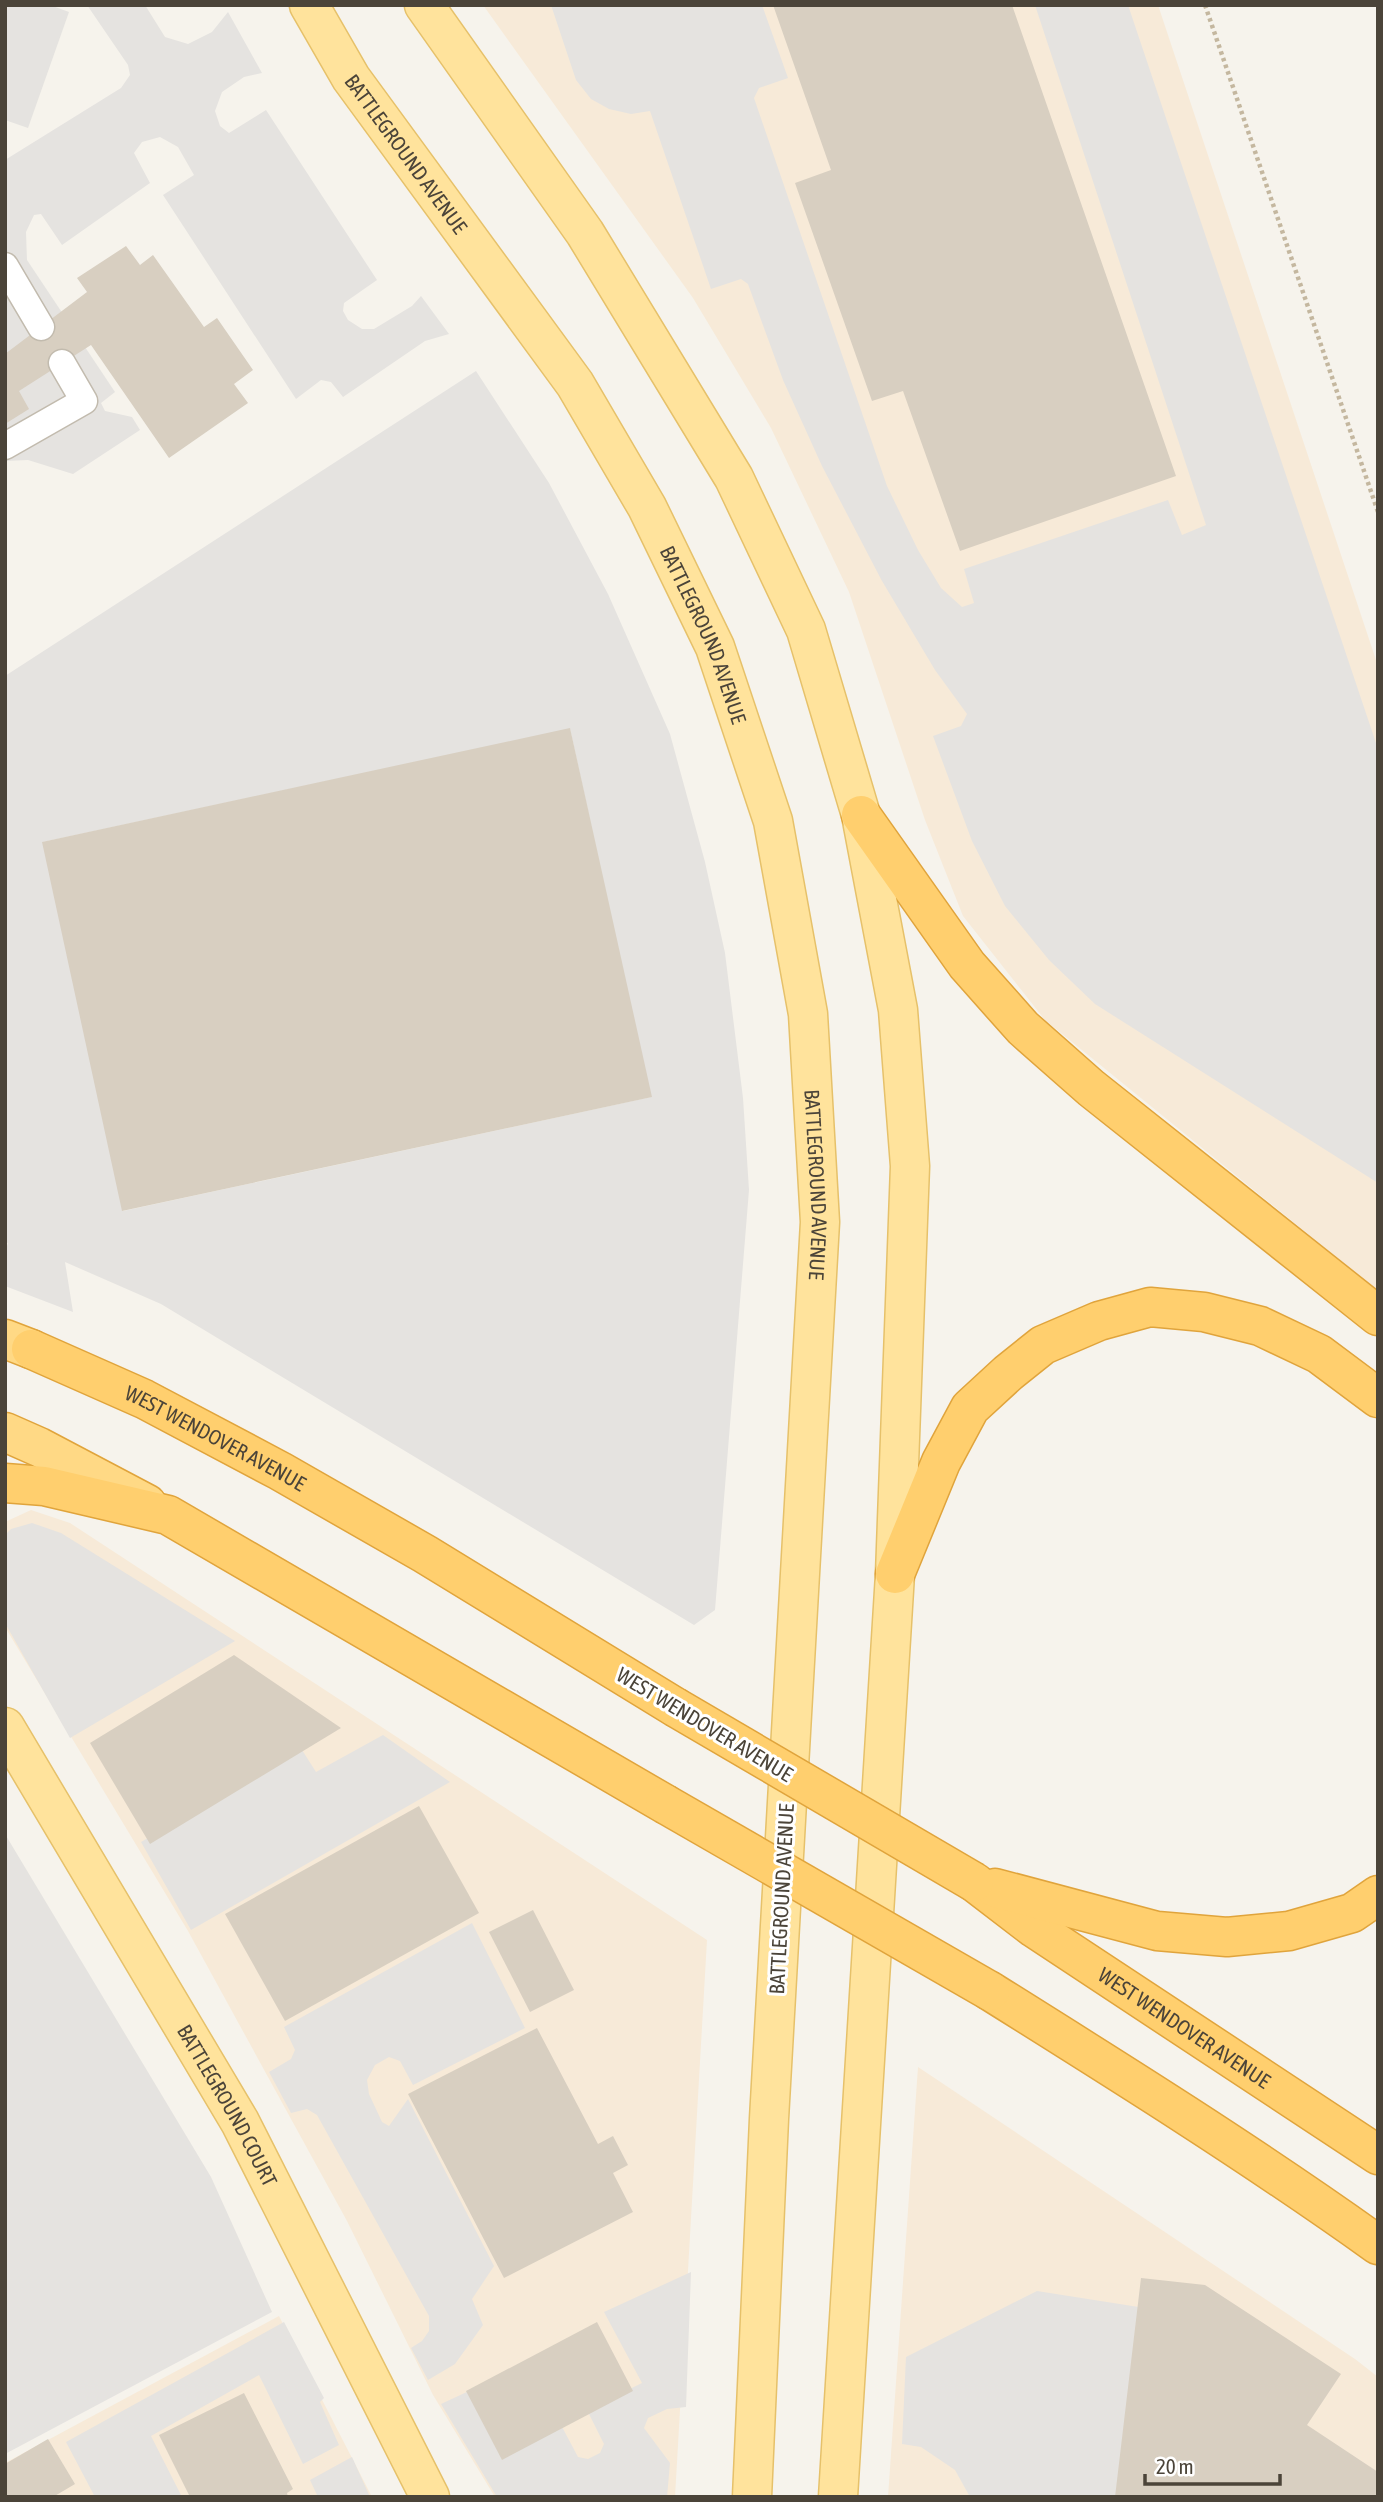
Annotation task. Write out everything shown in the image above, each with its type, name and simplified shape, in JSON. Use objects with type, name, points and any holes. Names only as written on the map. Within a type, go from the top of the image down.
[{"type":"highway","points":[[861,815],[967,965],[1023,1028],[1091,1088],[1378,1317]]},
{"type":"highway","points":[[895,1574],[941,1462],[970,1408],[1043,1345],[1099,1321],[1150,1307],[1203,1312],[1260,1326],[1319,1354],[1378,1398]]},
{"type":"highway","name":"WEST WENDOVER AVENUE","points":[[18,1344],[144,1399],[281,1471],[425,1554],[675,1707],[974,1882],[1034,1928],[1378,2155]]},
{"type":"highway","points":[[5,1432],[168,1515],[990,1991],[1152,2092],[1300,2189],[1378,2245]]},
{"type":"highway","points":[[5,1483],[44,1486],[168,1515]]},
{"type":"highway","points":[[974,1882],[1157,1931],[1227,1937],[1289,1931],[1352,1913],[1378,1895]]},
{"type":"main road","name":"BATTLEGROUND AVENUE","points":[[309,5],[351,78],[575,384],[647,507],[715,647],[773,821],[806,1001],[820,1222],[769,2105],[752,2497]]},
{"type":"main road","points":[[424,5],[585,233],[734,478],[806,630],[861,815],[898,1010],[909,1166],[895,1574],[838,2497]]},
{"type":"main road","name":"BATTLEGROUND COURT","points":[[5,1727],[240,2122],[430,2497]]},
{"type":"lane","points":[[5,266],[41,327]]},
{"type":"lane","points":[[5,446],[84,401],[62,363]]},
{"type":"path","points":[[1205,5],[1378,512]]},
{"type":"shaded area","points":[[5,5],[50,5],[69,12],[28,128],[5,120]]},
{"type":"shaded area","points":[[87,5],[145,5],[165,37],[188,44],[212,32],[228,12],[262,73],[244,77],[222,92],[215,111],[220,126],[229,133],[266,110],[377,280],[344,303],[343,311],[348,320],[362,329],[374,329],[412,306],[421,296],[449,334],[425,341],[343,397],[331,382],[321,380],[296,399],[163,195],[194,175],[178,147],[160,137],[142,142],[134,153],[150,183],[62,245],[41,214],[34,215],[26,232],[27,260],[115,392],[101,403],[105,411],[132,417],[140,430],[73,474],[28,460],[5,461],[5,160],[121,88],[130,75],[128,65]]},
{"type":"shaded area","points":[[483,5],[1158,5],[1378,666],[1378,1291],[1045,1020],[963,916],[925,820],[849,592],[771,428],[693,298]]},
{"type":"shaded area","points":[[551,5],[762,5],[788,78],[759,88],[754,98],[887,486],[918,550],[941,588],[962,607],[974,603],[964,569],[1168,500],[1182,535],[1206,525],[1035,5],[1128,5],[1378,749],[1378,1183],[1095,1004],[1049,960],[1005,906],[972,841],[933,736],[961,726],[967,714],[935,670],[882,581],[822,466],[783,380],[748,284],[741,279],[711,289],[650,111],[631,114],[609,109],[591,99],[576,80]]},
{"type":"shaded area","points":[[476,371],[549,483],[608,594],[670,734],[705,862],[725,953],[743,1098],[749,1190],[715,1610],[694,1625],[161,1304],[65,1262],[73,1312],[5,1286],[5,1252],[8,1243],[5,1242],[5,676]],"holes":[[[570,729],[651,1097],[123,1211],[43,842]]]},
{"type":"shaded area","points":[[31,1510],[70,1523],[707,1940],[675,2497],[495,2497],[433,2395],[347,2221],[188,1931],[5,1627],[5,1522]]},
{"type":"shaded area","points":[[32,1523],[61,1533],[235,1641],[70,1738],[5,1623],[5,1535],[11,1529]]},
{"type":"shaded area","points":[[383,1735],[450,1782],[191,1930],[141,1842],[302,1750],[316,1772]]},
{"type":"shaded area","points":[[5,1834],[211,2177],[272,2312],[5,2454]]},
{"type":"shaded area","points":[[472,1923],[525,2028],[413,2085],[400,2061],[389,2057],[375,2065],[367,2080],[369,2094],[382,2122],[389,2126],[408,2099],[494,2266],[472,2299],[483,2325],[455,2364],[428,2380],[411,2348],[422,2341],[429,2331],[429,2316],[317,2115],[307,2109],[291,2113],[269,2072],[291,2059],[295,2050],[284,2027]]},
{"type":"shaded area","points":[[918,2067],[1378,2377],[1378,2497],[888,2497]]},
{"type":"shaded area","points":[[691,2272],[686,2407],[667,2409],[648,2418],[644,2428],[670,2463],[667,2497],[497,2497],[441,2404],[469,2391],[561,2425],[578,2457],[588,2459],[600,2453],[604,2444],[587,2410],[642,2383],[604,2312]]},
{"type":"shaded area","points":[[1037,2291],[1145,2308],[1122,2497],[970,2497],[955,2470],[921,2447],[902,2444],[906,2357]]},
{"type":"shaded area","points":[[279,2316],[372,2497],[5,2497],[5,2463]]},
{"type":"shaded area","points":[[284,2322],[324,2398],[320,2402],[339,2445],[303,2464],[259,2375],[151,2436],[182,2497],[95,2497],[66,2442]]},
{"type":"shaded area","points":[[352,2457],[370,2497],[318,2497],[310,2480]]},
{"type":"building","points":[[773,5],[1012,5],[1176,476],[960,551],[903,391],[872,401],[795,183],[831,170]]},
{"type":"building","points":[[126,246],[140,265],[153,255],[204,327],[217,318],[253,370],[234,384],[248,403],[169,458],[91,345],[19,391],[29,409],[5,424],[5,354],[87,292],[77,278]]},
{"type":"building","points":[[570,728],[652,1097],[122,1211],[42,842]]},
{"type":"building","points":[[234,1655],[341,1728],[150,1844],[90,1743]]},
{"type":"building","points":[[419,1806],[479,1913],[285,2021],[225,1914]]},
{"type":"building","points":[[533,1910],[574,1990],[530,2012],[489,1932]]},
{"type":"building","points":[[537,2028],[598,2144],[613,2136],[628,2165],[613,2173],[633,2212],[504,2278],[408,2094]]},
{"type":"building","points":[[1141,2278],[1205,2285],[1341,2374],[1307,2425],[1378,2472],[1378,2497],[1115,2497]]},
{"type":"building","points":[[597,2322],[633,2391],[502,2460],[466,2391]]},
{"type":"building","points":[[244,2393],[293,2489],[287,2493],[288,2497],[190,2497],[159,2435]]},
{"type":"building","points":[[48,2439],[75,2484],[53,2497],[5,2497],[5,2464]]}]
